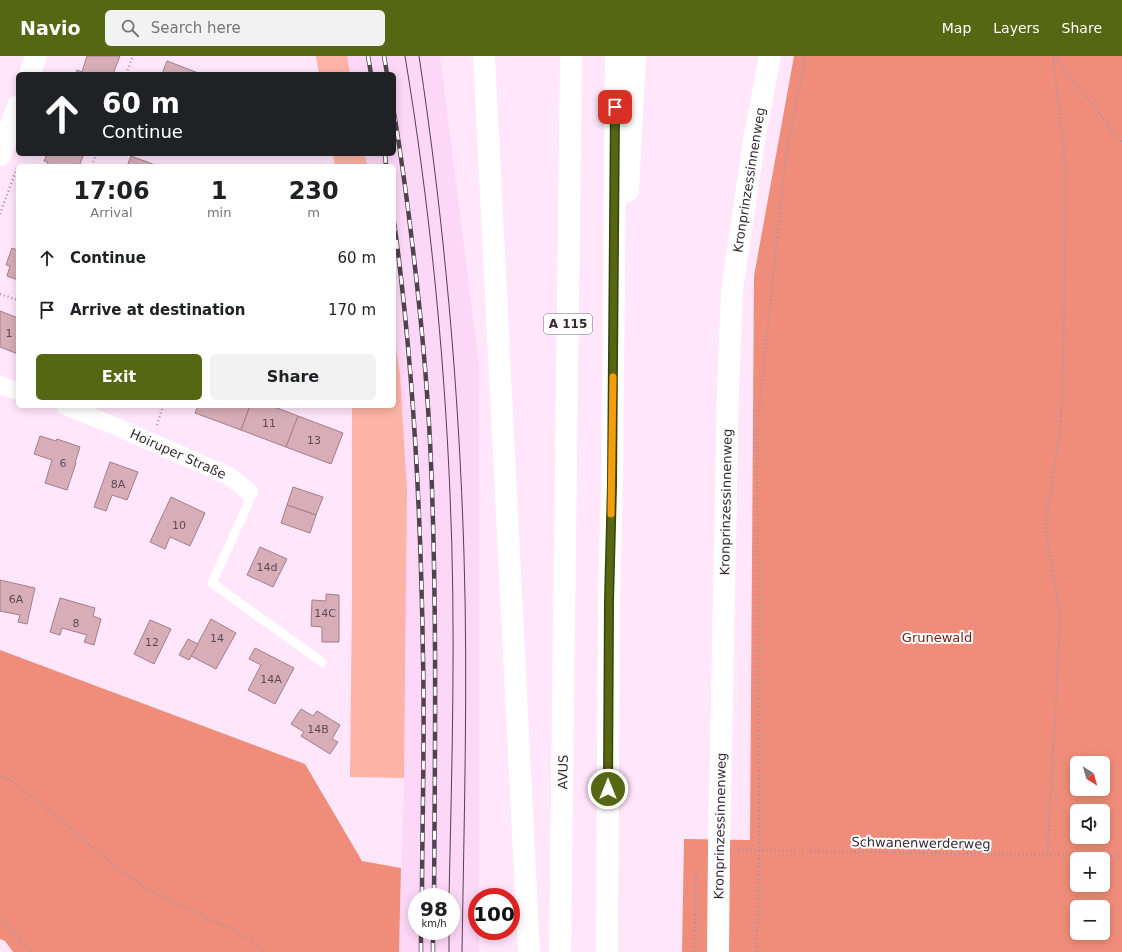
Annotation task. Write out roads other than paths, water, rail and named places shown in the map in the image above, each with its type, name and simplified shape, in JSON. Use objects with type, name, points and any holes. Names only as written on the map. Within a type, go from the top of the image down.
[{"type":"main road","points":[[31,72],[36,56]]},
{"type":"main road","points":[[484,56],[529,952]]},
{"type":"main road","name":"AVUS","points":[[560,952],[571,56]]},
{"type":"main road","points":[[606,952],[616,56]]},
{"type":"main road","points":[[614,256],[626,220],[632,135],[635,56]]},
{"type":"main road","name":"Kronprinzessinnenweg","points":[[718,952],[728,396],[732,291],[755,135],[770,56]]},
{"type":"main road","points":[[9,160],[16,118]]},
{"type":"street","points":[[0,386],[16,390]]},
{"type":"street","name":"Hoiruper Straße","points":[[70,408],[229,476],[249,492]]},
{"type":"lane","name":"Hoiruper Straße","points":[[249,492],[248,504],[212,583],[322,662]]},
{"type":"tram line","points":[[405,56],[414,110],[434,275],[444,384],[450,494],[453,645],[449,888]]},
{"type":"tram line","points":[[419,56],[443,242],[454,367],[462,492],[466,654],[462,952]]},
{"type":"tram line","points":[[449,940],[449,952]]},
{"type":"railway","points":[[368,56],[371,72]]},
{"type":"railway","points":[[384,56],[387,72]]},
{"type":"railway","points":[[396,127],[412,238],[425,369],[430,444],[435,625],[434,888]]},
{"type":"railway","points":[[385,156],[386,164]]},
{"type":"railway","points":[[396,237],[407,331],[418,495],[424,689],[422,888]]},
{"type":"railway","points":[[421,940],[421,952]]},
{"type":"railway","points":[[433,940],[433,952]]},
{"type":"park label","name":"Grunewald","points":[[937,637]]}]
